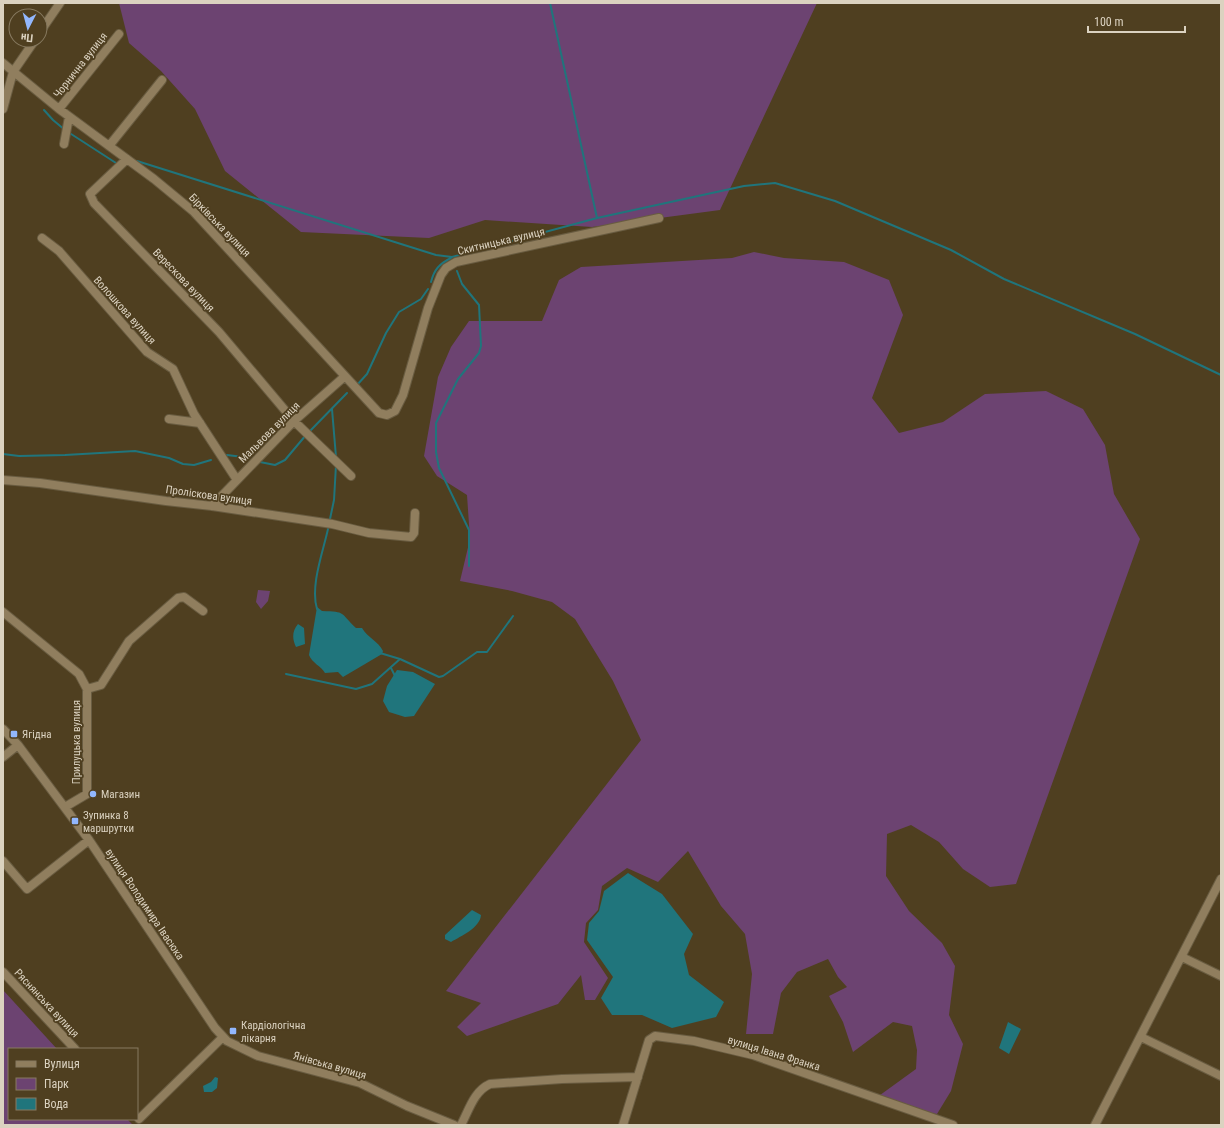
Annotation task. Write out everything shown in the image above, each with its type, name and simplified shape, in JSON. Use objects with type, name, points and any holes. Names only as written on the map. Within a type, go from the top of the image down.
[{"type":"street","points":[[48,20],[60,3]]},
{"type":"street","name":"Чорнична вулиця","points":[[59,109],[119,34]]},
{"type":"street","points":[[3,109],[13,72],[30,48]]},
{"type":"street","name":"Бірківська вулиця","points":[[3,63],[69,117],[127,159],[194,212],[379,414]]},
{"type":"street","points":[[109,146],[162,80]]},
{"type":"street","points":[[64,144],[69,117]]},
{"type":"street","name":"Верескова вулиця","points":[[127,159],[90,194],[94,203],[219,332],[294,421]]},
{"type":"street","name":"Скитницька вулиця","points":[[379,414],[387,415],[395,410],[403,395],[424,321],[438,282],[446,268],[456,262],[658,218]]},
{"type":"street","name":"Волошкова вулиця","points":[[42,238],[59,251],[147,352],[173,369],[200,423],[237,480]]},
{"type":"street","name":"Мальвова вулиця","points":[[212,506],[294,421],[344,377]]},
{"type":"street","points":[[170,419],[200,423]]},
{"type":"street","points":[[294,421],[351,476]]},
{"type":"street","name":"Проліскова вулиця","points":[[3,480],[40,483],[212,506],[332,524],[369,534],[411,537],[414,533],[415,513]]},
{"type":"street","name":"Прилуцька вулиця","points":[[87,689],[101,684],[129,641],[178,598],[184,597],[203,611]]},
{"type":"street","name":"Прилуцька вулиця","points":[[3,612],[79,674],[87,689],[87,794],[65,807]]},
{"type":"street","name":"вулиця Володимира Івасюка","points":[[3,729],[18,745],[89,840],[223,1037]]},
{"type":"street","points":[[3,757],[18,745]]},
{"type":"street","points":[[3,861],[27,889],[89,840]]},
{"type":"street","points":[[1096,1124],[1221,879]]},
{"type":"street","points":[[1182,957],[1221,976]]},
{"type":"street","name":"Ряснянська вулиця","points":[[3,972],[75,1048]]},
{"type":"street","name":"вулиця Івана Франка","points":[[623,1125],[649,1040],[655,1036],[694,1041],[753,1055],[952,1125]]},
{"type":"street","points":[[140,1120],[223,1037]]},
{"type":"street","name":"Янівська вулиця","points":[[223,1037],[241,1049],[258,1056],[360,1083],[407,1106],[454,1125]]},
{"type":"street","points":[[1141,1037],[1221,1076]]},
{"type":"street","points":[[462,1125],[482,1087],[490,1084],[562,1079],[638,1078]]},
{"type":"green space","points":[[119,3],[817,3],[720,210],[592,227],[485,220],[429,238],[301,232],[225,171],[195,109],[161,71],[129,43]]},
{"type":"green space","points":[[754,252],[784,258],[844,262],[889,280],[903,315],[872,398],[899,433],[943,422],[985,394],[1046,391],[1083,409],[1105,445],[1114,494],[1140,539],[1016,884],[990,887],[963,869],[939,842],[911,825],[887,834],[886,876],[909,911],[942,943],[955,966],[949,1015],[963,1044],[951,1091],[937,1114],[910,1111],[876,1098],[916,1069],[917,1050],[912,1026],[893,1022],[853,1052],[843,1022],[829,996],[847,987],[838,977],[828,959],[797,972],[781,993],[773,1034],[746,1034],[752,974],[745,934],[721,906],[688,851],[658,882],[627,868],[602,886],[598,910],[586,923],[584,942],[608,978],[595,1000],[585,1000],[581,975],[558,1004],[467,1036],[457,1027],[481,1003],[446,991],[641,740],[613,681],[575,619],[552,602],[512,591],[460,581],[470,539],[467,495],[437,476],[424,456],[438,377],[451,347],[469,321],[542,321],[559,280],[581,267],[732,258]]},
{"type":"green space","points":[[258,590],[270,591],[268,601],[261,609],[256,602]]},
{"type":"green space","points":[[3,990],[56,1048],[8,1048],[8,1120],[128,1120],[133,1125],[3,1125]]},
{"type":"water","points":[[317,607],[322,611],[342,614],[356,628],[362,628],[381,648],[383,651],[382,654],[343,677],[338,672],[325,673],[309,655]]},
{"type":"water","points":[[298,624],[304,628],[305,644],[296,647],[293,635]]},
{"type":"water","points":[[397,670],[413,672],[435,684],[414,716],[405,717],[389,712],[383,701],[387,686]]},
{"type":"water","points":[[628,873],[662,894],[693,934],[684,954],[689,975],[724,1002],[716,1017],[672,1028],[642,1015],[612,1015],[601,998],[613,977],[587,940],[589,923],[599,911],[604,891]]},
{"type":"water","points":[[472,910],[481,915],[480,920],[474,928],[451,942],[445,939],[445,935]]},
{"type":"water","points":[[1008,1022],[1021,1029],[1009,1054],[999,1048]]},
{"type":"water","points":[[215,1077],[218,1078],[217,1088],[212,1092],[204,1092],[203,1086],[211,1082]]},
{"type":"waterway","points":[[550,3],[597,218]]},
{"type":"waterway","points":[[44,110],[65,130]]},
{"type":"waterway","points":[[68,132],[116,163]]},
{"type":"waterway","points":[[137,161],[436,255],[452,257],[597,218],[744,186],[775,183],[835,201],[951,250],[1004,279],[1135,334],[1221,375]]},
{"type":"waterway","points":[[431,282],[438,268],[451,258]]},
{"type":"waterway","points":[[457,271],[462,284],[479,305],[481,346],[479,353],[458,379],[436,423],[436,452],[439,468],[469,530],[469,566]]},
{"type":"waterway","points":[[357,385],[367,374],[386,333],[399,312],[421,299],[428,289]]},
{"type":"waterway","points":[[309,432],[347,393]]},
{"type":"waterway","points":[[332,409],[336,457]]},
{"type":"waterway","points":[[260,462],[275,465],[285,460],[306,435]]},
{"type":"waterway","points":[[3,454],[19,456],[65,455],[135,451],[169,458],[183,464],[194,465],[211,460]]},
{"type":"waterway","points":[[227,455],[243,457]]},
{"type":"waterway","points":[[330,519],[334,500],[336,465]]},
{"type":"waterway","points":[[317,609],[315,600],[316,580],[328,529]]},
{"type":"waterway","points":[[380,653],[400,659],[439,677],[443,676],[477,652],[487,652],[513,616]]},
{"type":"waterway","points":[[286,674],[356,689],[372,684],[400,659]]},
{"type":"waterway","points":[[391,668],[395,676]]},
{"type":"place","name":"Ягідна","points":[[14,734]]},
{"type":"place","name":"Магазин","points":[[93,794]]},
{"type":"place","name":"Зупинка 8 маршрутки","points":[[75,821]]},
{"type":"place","name":"Кардіологічна лікарня","points":[[233,1031]]}]
